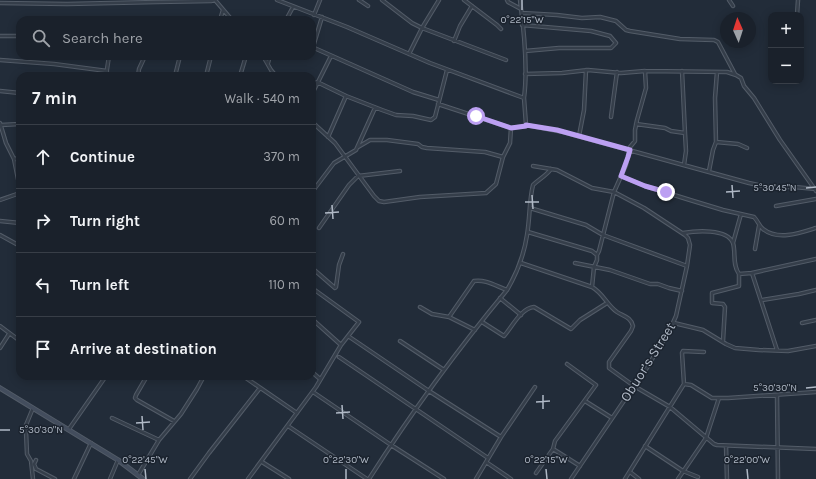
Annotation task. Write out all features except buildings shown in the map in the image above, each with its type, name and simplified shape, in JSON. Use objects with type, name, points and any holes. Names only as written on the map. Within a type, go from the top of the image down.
[{"type":"street","points":[[0,3],[67,4],[208,2],[215,0],[228,16]]},
{"type":"street","points":[[277,0],[365,34],[447,70],[524,98]]},
{"type":"street","points":[[314,14],[320,0]]},
{"type":"street","points":[[359,0],[368,6]]},
{"type":"street","points":[[382,0],[412,23],[422,28],[506,60]]},
{"type":"street","points":[[432,0],[436,3]]},
{"type":"street","points":[[409,54],[422,28],[439,0]]},
{"type":"street","points":[[464,0],[501,29]]},
{"type":"street","points":[[507,0],[521,9]]},
{"type":"street","points":[[520,0],[525,51],[524,98],[526,125]]},
{"type":"street","points":[[729,0],[733,6]]},
{"type":"street","points":[[797,12],[798,0]]},
{"type":"street","points":[[454,41],[460,26],[472,6]]},
{"type":"street","points":[[288,16],[292,7]]},
{"type":"street","points":[[221,16],[223,10]]},
{"type":"street","points":[[522,13],[582,18],[600,17],[616,21],[626,30],[630,31],[680,39],[714,40],[718,42],[736,75]]},
{"type":"street","points":[[316,35],[322,17]]},
{"type":"street","points":[[522,25],[591,31],[610,36],[616,43],[611,48],[559,48],[525,51]]},
{"type":"street","points":[[0,36],[16,36]]},
{"type":"street","points":[[316,49],[413,92],[439,100]]},
{"type":"street","points":[[331,56],[317,82],[375,108],[396,115],[413,116],[431,120],[434,117],[447,70]]},
{"type":"street","points":[[0,60],[54,64],[107,71],[109,60]]},
{"type":"street","points":[[139,72],[144,60]]},
{"type":"street","points":[[176,72],[179,60]]},
{"type":"street","points":[[207,72],[210,60]]},
{"type":"street","points":[[241,72],[245,60]]},
{"type":"street","points":[[266,60],[273,72]]},
{"type":"street","points":[[579,136],[584,110],[586,70]]},
{"type":"street","points":[[525,74],[599,70],[618,72],[727,72],[736,75],[741,78],[744,86],[754,98],[780,140],[815,190]]},
{"type":"street","points":[[592,287],[597,255],[614,192],[628,157],[630,147],[635,141],[636,124],[646,88],[645,71]]},
{"type":"street","points":[[682,71],[686,151],[684,165]]},
{"type":"street","points":[[611,117],[618,72]]},
{"type":"street","points":[[709,171],[714,144],[716,142],[715,98],[717,72]]},
{"type":"street","points":[[0,91],[16,93]]},
{"type":"street","points":[[328,137],[346,96]]},
{"type":"street","points":[[438,104],[511,128],[526,125],[557,130],[766,187],[815,190]]},
{"type":"street","points":[[358,147],[361,137],[375,108]]},
{"type":"street","points":[[16,124],[0,124],[14,159],[16,169]]},
{"type":"street","points":[[636,124],[665,128],[671,131],[685,133]]},
{"type":"street","points":[[316,126],[335,143],[358,176],[379,201],[384,202],[420,197],[486,193],[496,184],[503,157],[510,144],[511,128]]},
{"type":"street","points":[[316,187],[332,166],[370,140],[387,140],[418,144],[427,148],[485,152],[503,157]]},
{"type":"street","points":[[716,142],[738,144],[747,148]]},
{"type":"street","points":[[533,166],[551,169],[566,174],[592,188],[614,192],[644,208],[683,233],[695,231],[715,232],[727,237],[733,244]]},
{"type":"street","points":[[288,426],[368,479],[444,370],[506,290],[521,263],[528,232],[530,194],[533,185],[551,169]]},
{"type":"street","points":[[319,228],[350,184],[358,176],[400,171]]},
{"type":"street","points":[[621,176],[645,186],[690,200],[754,217],[759,226],[772,234],[781,236],[791,235],[816,228]]},
{"type":"street","points":[[0,200],[16,194]]},
{"type":"street","points":[[776,206],[816,200]]},
{"type":"street","points":[[530,208],[586,226],[603,235],[687,266]]},
{"type":"street","points":[[723,342],[725,307],[723,304],[712,303],[712,293],[739,286],[739,274],[735,265],[733,244],[741,214]]},
{"type":"street","points":[[0,222],[16,223]]},
{"type":"street","points":[[755,249],[759,226]]},
{"type":"street","points":[[528,232],[592,252],[597,255]]},
{"type":"street","name":"Obuor’s Street","points":[[571,479],[650,365],[656,350],[667,336],[674,323],[687,266],[689,241],[683,233]]},
{"type":"street","points":[[0,235],[16,244]]},
{"type":"street","points":[[316,271],[335,288],[343,254]]},
{"type":"street","points":[[739,274],[752,273],[816,259]]},
{"type":"street","points":[[521,263],[592,287],[602,294],[617,312],[630,320],[633,326],[609,362],[609,368],[634,386],[670,407],[706,438],[717,445],[816,449]]},
{"type":"street","points":[[574,263],[610,270],[650,284],[658,284],[682,291]]},
{"type":"street","points":[[752,273],[778,350]]},
{"type":"street","points":[[449,317],[474,281],[480,280],[488,282],[506,290]]},
{"type":"street","points":[[762,300],[816,290]]},
{"type":"street","points":[[248,479],[313,392],[341,346],[359,322],[316,291]]},
{"type":"street","points":[[500,298],[521,315]]},
{"type":"street","points":[[482,322],[504,336],[521,315],[530,307],[534,307],[571,329],[580,320],[608,303]]},
{"type":"street","points":[[420,307],[432,314],[449,317],[475,330]]},
{"type":"street","points":[[802,323],[816,320]]},
{"type":"street","points":[[316,322],[340,343],[341,346]]},
{"type":"street","points":[[674,323],[703,330],[735,348],[788,351],[816,346]]},
{"type":"street","points":[[0,326],[16,338]]},
{"type":"street","points":[[0,348],[9,334]]},
{"type":"street","points":[[348,336],[429,391],[501,437]]},
{"type":"street","points":[[400,341],[444,370]]},
{"type":"street","points":[[625,479],[684,384],[683,350],[704,352]]},
{"type":"street","points":[[339,357],[488,458]]},
{"type":"street","points":[[536,473],[553,449],[555,441],[596,385],[567,364]]},
{"type":"street","points":[[316,376],[320,379]]},
{"type":"street","points":[[69,429],[103,380]]},
{"type":"street","points":[[145,380],[136,395],[137,400],[174,421]]},
{"type":"street","points":[[138,475],[159,440],[181,414],[202,380]]},
{"type":"street","points":[[249,380],[298,413]]},
{"type":"street","points":[[684,384],[691,385],[712,398],[816,392]]},
{"type":"street","points":[[476,479],[501,437],[535,387]]},
{"type":"street","points":[[0,388],[118,460],[143,479]]},
{"type":"street","points":[[192,478],[209,453],[260,388]]},
{"type":"street","points":[[313,392],[444,479]]},
{"type":"street","points":[[777,395],[778,479]]},
{"type":"street","points":[[678,479],[706,438],[719,398]]},
{"type":"street","points":[[585,401],[612,418]]},
{"type":"street","points":[[33,408],[26,426],[27,454],[31,461],[33,479]]},
{"type":"street","points":[[112,418],[159,440]]},
{"type":"street","points":[[74,479],[91,443]]},
{"type":"street","points":[[645,446],[683,471],[698,477]]},
{"type":"street","points":[[726,446],[727,479]]},
{"type":"street","points":[[553,449],[580,466]]},
{"type":"street","points":[[36,460],[34,464],[36,469],[56,479]]},
{"type":"street","points":[[110,479],[118,460]]},
{"type":"street","points":[[262,462],[289,479]]},
{"type":"street","points":[[486,462],[511,479]]},
{"type":"street","points":[[630,472],[639,479]]},
{"type":"route","points":[[476,116],[511,128],[526,125],[545,128],[630,150],[621,176],[645,186],[666,192]]}]
